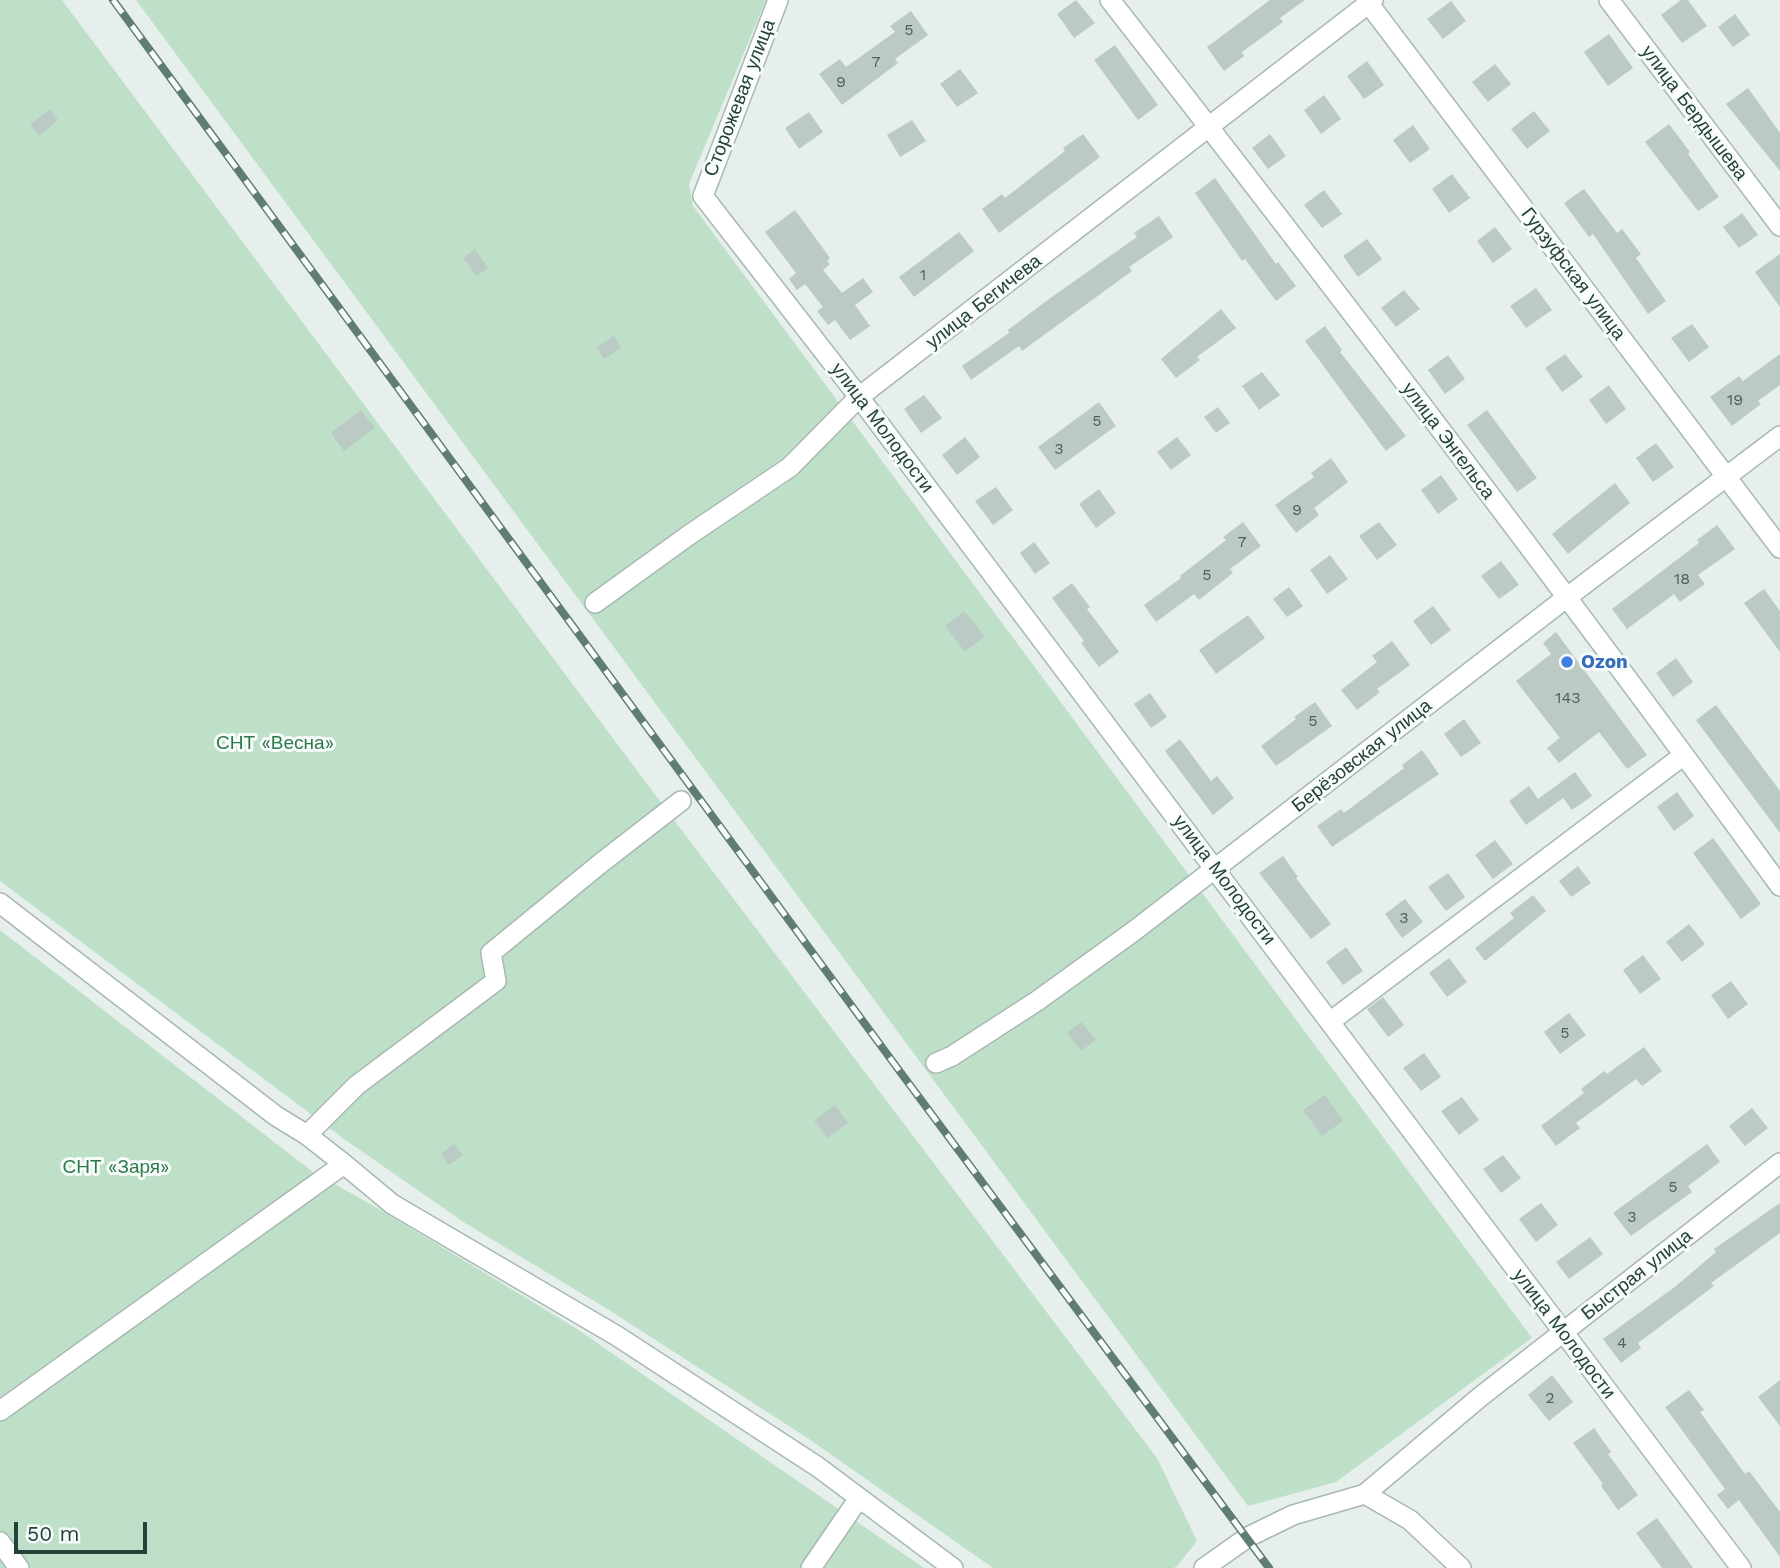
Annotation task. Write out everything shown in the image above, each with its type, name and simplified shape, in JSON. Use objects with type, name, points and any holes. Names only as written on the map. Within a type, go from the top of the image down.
[{"type":"street","name":"Сторожевая улица","points":[[703,197],[778,0]]},
{"type":"street","name":"улица Энгельса","points":[[1110,0],[1566,598],[1780,887]]},
{"type":"street","name":"улица Бердышева","points":[[1609,0],[1780,226]]},
{"type":"street","name":"улица Бегичева","points":[[595,603],[790,467],[859,397],[1210,128],[1369,1]]},
{"type":"street","name":"Гурзуфская улица","points":[[1369,1],[1780,548]]},
{"type":"street","name":"улица Молодости","points":[[703,197],[859,397],[1741,1568]]},
{"type":"street","name":"Берёзовская улица","points":[[936,1063],[952,1056],[1037,1001],[1215,869],[1780,436]]},
{"type":"street","points":[[1331,1021],[1684,755]]},
{"type":"street","points":[[307,1136],[357,1085],[496,981],[491,953],[681,801]]},
{"type":"street","points":[[0,903],[276,1116],[344,1164],[392,1204],[617,1336],[818,1467],[953,1568]]},
{"type":"street","name":"Быстрая улица","points":[[1365,1494],[1480,1397],[1780,1163]]},
{"type":"street","points":[[0,1411],[344,1164]]},
{"type":"street","points":[[1210,1566],[1248,1537],[1293,1515],[1365,1494],[1410,1520],[1461,1568]]},
{"type":"street","points":[[811,1568],[859,1498]]},
{"type":"street","points":[[0,1542],[19,1568]]},
{"type":"green space","name":"СНТ «Весна»","points":[[0,0],[62,0],[677,824],[1157,1458],[1197,1541],[1178,1565],[1174,1568],[993,1568],[806,1437],[609,1310],[465,1223],[344,1139],[0,881]]},
{"type":"green space","points":[[136,0],[766,0],[689,184],[693,206],[1532,1338],[1336,1482],[1248,1506]]},
{"type":"green space","name":"СНТ «Заря»","points":[[0,930],[313,1172],[574,1327],[924,1568],[0,1568]]},
{"type":"building","points":[[1076,0],[1095,23],[1074,38],[1057,14]]},
{"type":"building","points":[[1270,0],[1305,0],[1280,18],[1283,22],[1242,52],[1244,56],[1224,71],[1207,47]]},
{"type":"building","points":[[1681,0],[1688,0],[1707,26],[1682,43],[1661,15]]},
{"type":"building","points":[[1451,1],[1466,21],[1443,39],[1427,19]]},
{"type":"building","points":[[911,11],[928,35],[895,59],[898,63],[842,105],[819,74],[840,59],[846,67],[895,32],[890,26]]},
{"type":"building","points":[[1735,14],[1750,35],[1733,47],[1718,27]]},
{"type":"building","points":[[1609,34],[1633,68],[1608,86],[1584,52]]},
{"type":"building","points":[[1115,45],[1158,105],[1138,120],[1094,60]]},
{"type":"building","points":[[1367,61],[1384,85],[1364,99],[1347,76]]},
{"type":"building","points":[[1495,64],[1511,84],[1488,102],[1472,82]]},
{"type":"building","points":[[960,69],[978,93],[957,107],[940,84]]},
{"type":"building","points":[[1748,88],[1780,133],[1780,171],[1726,104]]},
{"type":"building","points":[[1324,95],[1341,119],[1321,134],[1304,110]]},
{"type":"building","points":[[50,109],[58,120],[39,136],[30,125]]},
{"type":"building","points":[[1534,111],[1550,131],[1527,149],[1511,129]]},
{"type":"building","points":[[809,112],[823,132],[799,149],[785,128]]},
{"type":"building","points":[[912,120],[926,141],[900,157],[887,135]]},
{"type":"building","points":[[1669,124],[1719,197],[1698,211],[1645,142]]},
{"type":"building","points":[[1413,125],[1430,149],[1410,163],[1393,140]]},
{"type":"building","points":[[1083,134],[1100,157],[999,233],[982,209],[1002,194],[1005,198]]},
{"type":"building","points":[[1270,134],[1286,156],[1268,169],[1252,148]]},
{"type":"building","points":[[1452,174],[1470,198],[1449,213],[1432,189]]},
{"type":"building","points":[[1215,178],[1276,264],[1278,262],[1296,286],[1276,301],[1245,259],[1242,261],[1195,193]]},
{"type":"building","points":[[1584,189],[1617,233],[1622,229],[1641,254],[1636,258],[1666,301],[1648,314],[1593,234],[1589,237],[1564,203]]},
{"type":"building","points":[[1324,190],[1342,214],[1322,228],[1304,205]]},
{"type":"building","points":[[795,210],[830,258],[827,261],[830,264],[823,270],[842,293],[863,278],[873,292],[855,305],[870,326],[850,340],[835,320],[828,325],[817,311],[823,307],[805,284],[797,290],[789,279],[796,273],[765,232]]},
{"type":"building","points":[[1742,213],[1758,235],[1739,248],[1723,227]]},
{"type":"building","points":[[1159,216],[1173,237],[1129,267],[1132,271],[1022,351],[1019,346],[971,380],[962,366],[1009,333],[1008,330],[1049,299],[1137,237],[1134,233]]},
{"type":"building","points":[[1495,227],[1512,249],[1493,263],[1477,241]]},
{"type":"building","points":[[959,232],[974,251],[914,297],[899,277]]},
{"type":"building","points":[[1367,239],[1382,259],[1358,277],[1343,256]]},
{"type":"building","points":[[475,249],[488,268],[477,276],[463,258]]},
{"type":"building","points":[[1780,254],[1780,307],[1755,272]]},
{"type":"building","points":[[1536,288],[1552,310],[1526,328],[1510,306]]},
{"type":"building","points":[[1404,290],[1420,309],[1396,327],[1381,308]]},
{"type":"building","points":[[1221,309],[1236,328],[1197,357],[1200,360],[1176,378],[1161,359]]},
{"type":"building","points":[[1692,324],[1709,347],[1689,362],[1671,338]]},
{"type":"building","points":[[1325,326],[1342,350],[1340,352],[1406,436],[1386,451],[1305,341]]},
{"type":"building","points":[[614,336],[621,348],[604,359],[597,347]]},
{"type":"building","points":[[1565,354],[1583,377],[1562,392],[1545,368]]},
{"type":"building","points":[[1780,354],[1780,385],[1758,401],[1761,404],[1732,426],[1710,397],[1739,376],[1743,381]]},
{"type":"building","points":[[1448,355],[1465,379],[1445,394],[1428,370]]},
{"type":"building","points":[[1262,372],[1280,395],[1259,410],[1242,386]]},
{"type":"building","points":[[1609,385],[1626,409],[1606,424],[1589,400]]},
{"type":"building","points":[[924,395],[942,418],[921,433],[904,409]]},
{"type":"building","points":[[1099,402],[1116,426],[1055,470],[1038,447]]},
{"type":"building","points":[[1218,407],[1230,423],[1216,433],[1204,417]]},
{"type":"building","points":[[361,410],[375,428],[344,451],[331,433]]},
{"type":"building","points":[[1487,410],[1537,478],[1517,492],[1467,425]]},
{"type":"building","points":[[965,437],[980,457],[957,475],[942,455]]},
{"type":"building","points":[[1177,437],[1191,455],[1171,470],[1157,452]]},
{"type":"building","points":[[1656,443],[1674,467],[1653,482],[1636,458]]},
{"type":"building","points":[[1331,458],[1348,482],[1314,508],[1319,515],[1296,533],[1275,505],[1314,477],[1311,473]]},
{"type":"building","points":[[1441,475],[1458,499],[1438,514],[1421,490]]},
{"type":"building","points":[[1615,483],[1630,503],[1568,554],[1552,534]]},
{"type":"building","points":[[996,487],[1013,510],[993,525],[975,501]]},
{"type":"building","points":[[1099,489],[1116,513],[1096,528],[1079,504]]},
{"type":"building","points":[[1243,522],[1261,546],[1230,569],[1233,573],[1199,600],[1194,594],[1156,622],[1144,605],[1181,578],[1180,576],[1226,540],[1223,537]]},
{"type":"building","points":[[1379,522],[1397,545],[1377,560],[1359,536]]},
{"type":"building","points":[[1717,525],[1735,549],[1698,575],[1705,584],[1680,602],[1674,594],[1627,629],[1612,609],[1699,543],[1697,540]]},
{"type":"building","points":[[1034,542],[1050,563],[1035,574],[1020,553]]},
{"type":"building","points":[[1330,555],[1348,579],[1327,594],[1310,570]]},
{"type":"building","points":[[1501,561],[1519,585],[1499,599],[1481,576]]},
{"type":"building","points":[[1072,583],[1090,607],[1087,609],[1119,652],[1099,667],[1081,643],[1084,641],[1052,598]]},
{"type":"building","points":[[1289,587],[1303,606],[1287,617],[1273,599]]},
{"type":"building","points":[[1764,589],[1780,611],[1780,652],[1744,603]]},
{"type":"building","points":[[1433,606],[1451,630],[1431,645],[1413,621]]},
{"type":"building","points":[[964,611],[985,636],[965,652],[945,626]]},
{"type":"building","points":[[1248,615],[1265,638],[1216,674],[1199,650]]},
{"type":"building","points":[[1556,632],[1647,755],[1627,769],[1599,732],[1559,763],[1547,748],[1560,738],[1516,681],[1551,654],[1543,643]]},
{"type":"building","points":[[1392,641],[1410,665],[1377,689],[1380,692],[1357,710],[1341,690],[1377,662],[1372,656]]},
{"type":"building","points":[[1676,658],[1693,682],[1673,697],[1656,673]]},
{"type":"building","points":[[1150,693],[1167,717],[1151,728],[1134,704]]},
{"type":"building","points":[[1315,702],[1332,726],[1276,766],[1261,746]]},
{"type":"building","points":[[1716,705],[1780,791],[1780,833],[1696,720]]},
{"type":"building","points":[[1464,719],[1481,743],[1461,757],[1444,734]]},
{"type":"building","points":[[1180,739],[1211,781],[1217,776],[1234,798],[1213,815],[1165,751]]},
{"type":"building","points":[[1422,750],[1439,774],[1332,847],[1317,826],[1341,809],[1344,813],[1404,768],[1402,765]]},
{"type":"building","points":[[1575,772],[1592,796],[1572,810],[1563,798],[1526,825],[1509,801],[1529,786],[1538,799]]},
{"type":"building","points":[[1677,792],[1694,816],[1674,831],[1657,807]]},
{"type":"building","points":[[1713,838],[1761,904],[1741,919],[1693,853]]},
{"type":"building","points":[[1495,840],[1513,864],[1493,879],[1475,855]]},
{"type":"building","points":[[1283,856],[1331,924],[1311,939],[1259,873]]},
{"type":"building","points":[[1578,866],[1591,883],[1571,897],[1559,881]]},
{"type":"building","points":[[1448,873],[1465,897],[1446,911],[1428,887]]},
{"type":"building","points":[[1533,895],[1546,911],[1485,961],[1475,948],[1514,918],[1510,913]]},
{"type":"building","points":[[1405,899],[1423,922],[1402,938],[1385,914]]},
{"type":"building","points":[[1689,924],[1705,944],[1682,962],[1666,942]]},
{"type":"building","points":[[1346,947],[1363,971],[1343,985],[1326,962]]},
{"type":"building","points":[[1643,955],[1661,979],[1640,994],[1623,970]]},
{"type":"building","points":[[1449,958],[1467,982],[1447,997],[1429,973]]},
{"type":"building","points":[[1731,981],[1748,1004],[1728,1019],[1711,995]]},
{"type":"building","points":[[1383,997],[1404,1025],[1388,1037],[1367,1009]]},
{"type":"building","points":[[1569,1013],[1586,1035],[1560,1054],[1544,1032]]},
{"type":"building","points":[[1081,1022],[1096,1040],[1081,1051],[1067,1033]]},
{"type":"building","points":[[1644,1047],[1662,1071],[1642,1086],[1636,1079],[1576,1123],[1580,1128],[1556,1146],[1541,1126],[1584,1093],[1581,1089],[1604,1071],[1607,1074]]},
{"type":"building","points":[[1424,1053],[1441,1077],[1421,1091],[1403,1068]]},
{"type":"building","points":[[1325,1095],[1343,1121],[1322,1136],[1303,1110]]},
{"type":"building","points":[[1462,1097],[1479,1120],[1459,1135],[1441,1111]]},
{"type":"building","points":[[835,1105],[848,1123],[827,1138],[814,1120]]},
{"type":"building","points":[[1752,1108],[1768,1128],[1745,1146],[1729,1126]]},
{"type":"building","points":[[454,1144],[463,1155],[449,1165],[441,1154]]},
{"type":"building","points":[[1707,1144],[1720,1162],[1688,1186],[1692,1192],[1631,1236],[1613,1213]]},
{"type":"building","points":[[1503,1155],[1521,1178],[1501,1193],[1483,1169]]},
{"type":"building","points":[[1541,1203],[1558,1225],[1536,1242],[1519,1219]]},
{"type":"building","points":[[1780,1203],[1780,1233],[1711,1283],[1714,1286],[1638,1343],[1641,1348],[1621,1363],[1603,1339],[1676,1286],[1716,1252],[1714,1249]]},
{"type":"building","points":[[1590,1237],[1603,1254],[1569,1279],[1556,1262]]},
{"type":"building","points":[[1552,1375],[1573,1402],[1549,1421],[1528,1395]]},
{"type":"building","points":[[1780,1380],[1780,1426],[1758,1397]]},
{"type":"building","points":[[1689,1390],[1704,1410],[1700,1412],[1745,1474],[1749,1471],[1780,1512],[1780,1557],[1739,1500],[1728,1509],[1717,1495],[1725,1489],[1665,1407]]},
{"type":"building","points":[[1594,1428],[1611,1452],[1608,1454],[1638,1495],[1618,1510],[1573,1443]]},
{"type":"building","points":[[1657,1518],[1693,1568],[1662,1568],[1636,1533]]},
{"type":"railway","points":[[113,0],[901,1073],[1269,1568]]},
{"type":"place","name":"Ozon","points":[[1567,662]]}]
